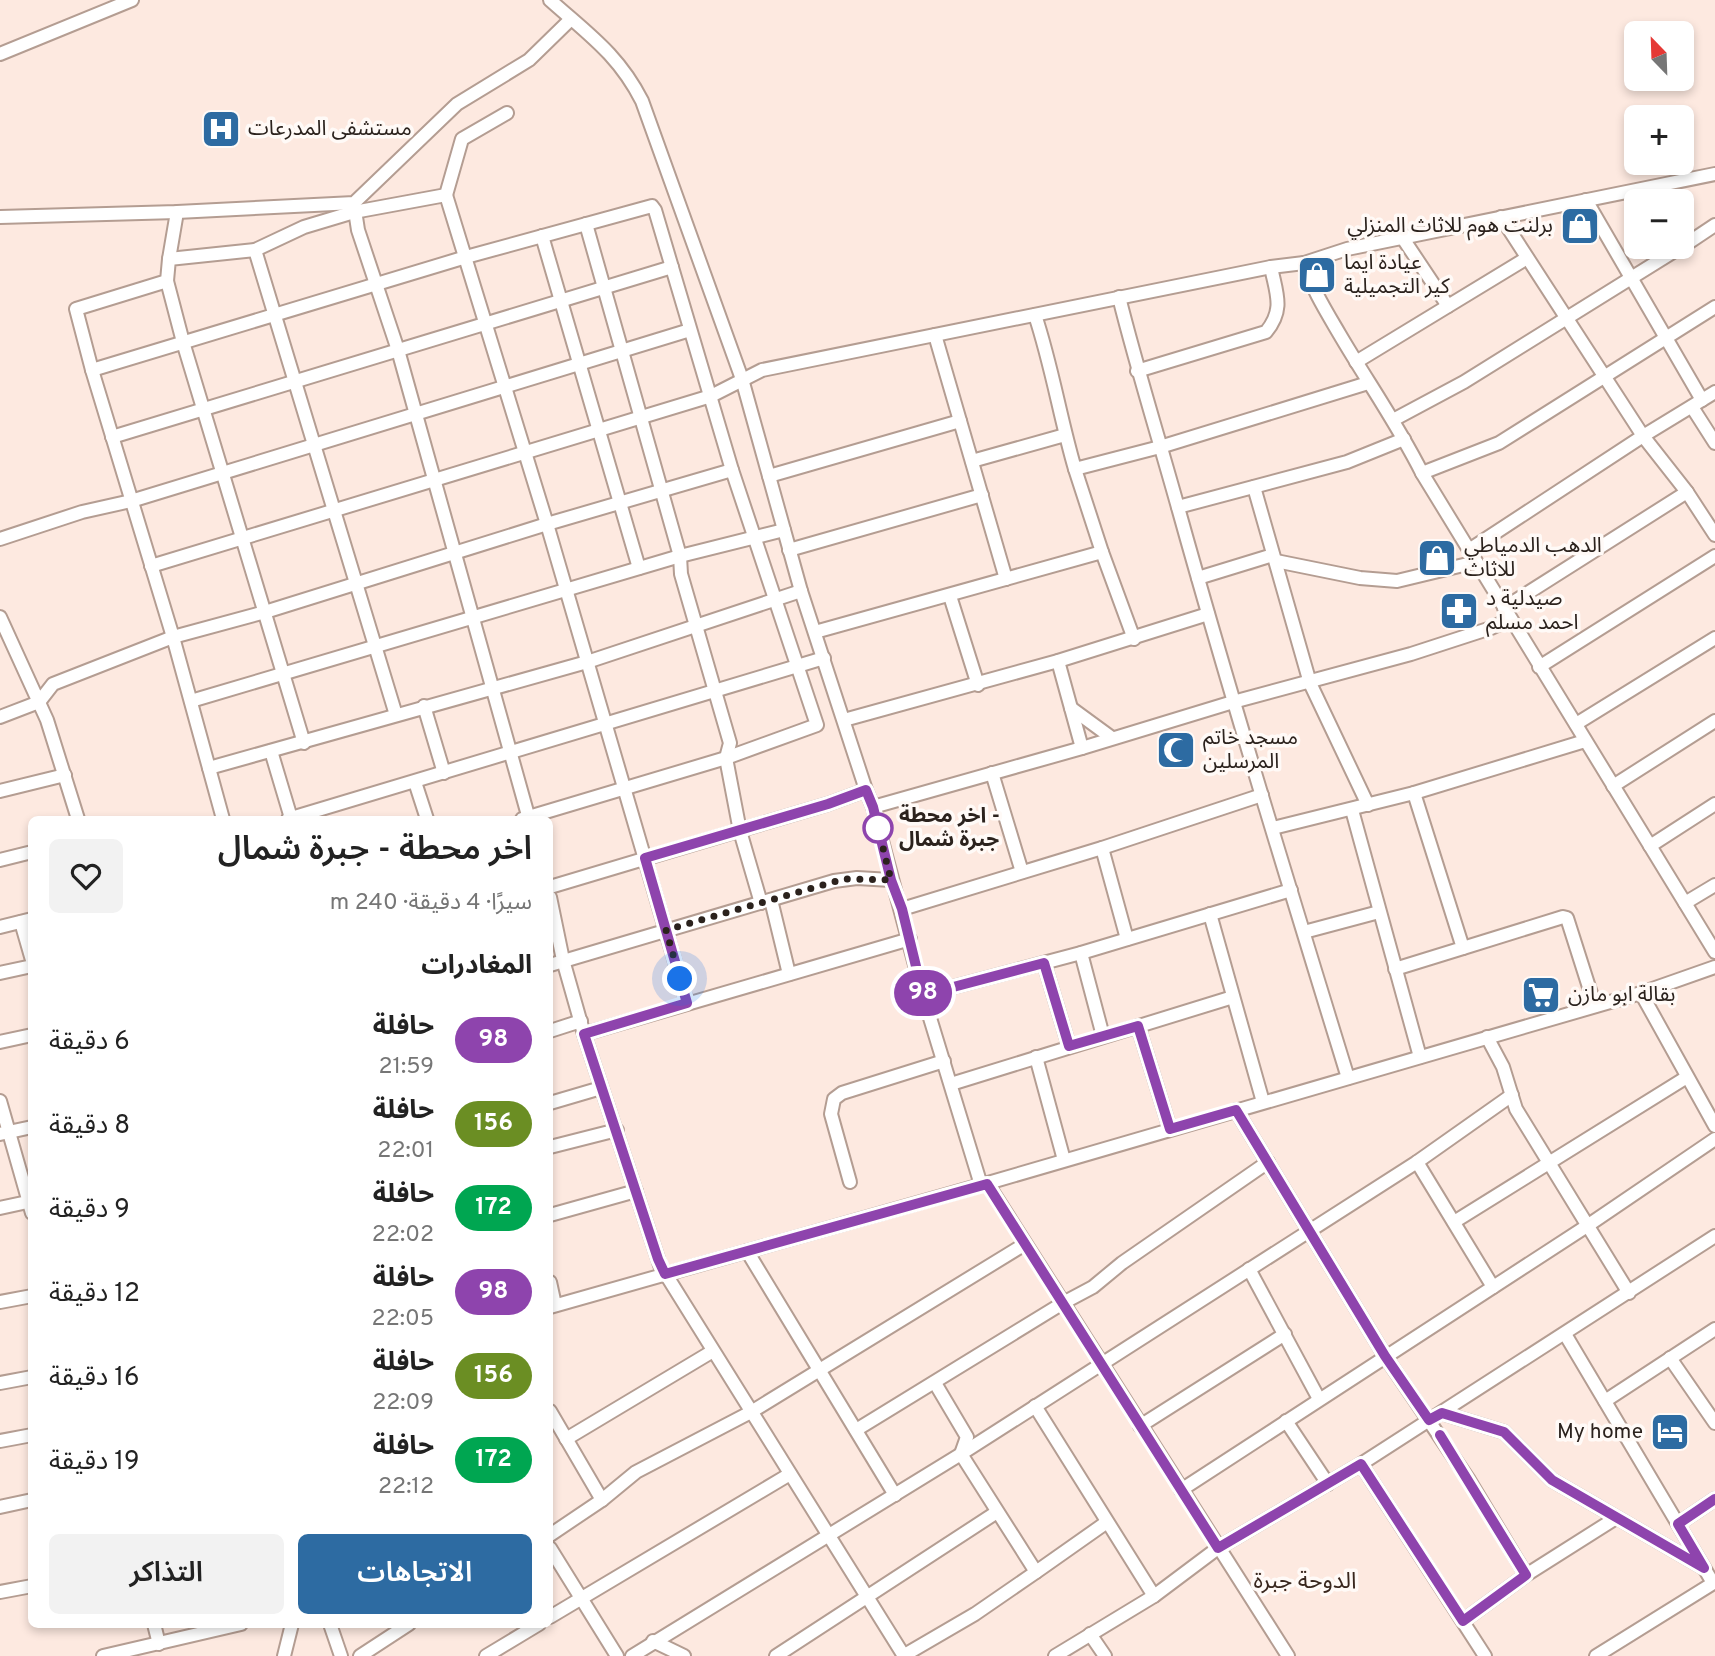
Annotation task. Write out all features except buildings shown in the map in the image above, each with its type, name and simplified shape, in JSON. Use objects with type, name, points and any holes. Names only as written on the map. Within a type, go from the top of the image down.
[{"type":"street","points":[[0,54],[132,0]]},
{"type":"street","points":[[550,0],[610,52],[624,69],[642,101],[742,379],[801,591],[873,807],[923,995],[984,1184],[1288,1656]]},
{"type":"street","points":[[169,259],[256,250],[354,207],[457,104],[529,60],[571,19]]},
{"type":"street","points":[[507,113],[462,139],[446,195],[547,524],[687,1003]]},
{"type":"street","points":[[151,566],[640,419],[711,396],[762,370],[1119,297],[1304,263],[1347,249],[1402,237],[1715,174]]},
{"type":"street","points":[[0,217],[354,207],[446,195]]},
{"type":"street","points":[[1586,200],[1665,338],[1715,443]]},
{"type":"street","points":[[92,370],[467,257],[652,206],[656,210],[732,470],[817,725],[726,758],[534,816]]},
{"type":"street","points":[[354,207],[360,239],[398,350],[527,816]]},
{"type":"street","points":[[177,212],[167,281],[304,743]]},
{"type":"street","points":[[1501,217],[1643,436],[1687,492],[1715,535]]},
{"type":"street","points":[[586,224],[680,556],[681,575],[730,743],[726,758],[740,831],[789,974]]},
{"type":"street","points":[[1694,239],[1715,225]]},
{"type":"street","points":[[542,236],[639,568]]},
{"type":"street","points":[[1402,237],[1448,306]]},
{"type":"street","points":[[256,250],[396,715]]},
{"type":"street","points":[[1356,362],[1527,258]]},
{"type":"street","points":[[1393,420],[1464,382],[1663,259]]},
{"type":"street","points":[[1304,263],[1315,292],[1368,383],[1405,439],[1422,473],[1539,667],[1715,952]]},
{"type":"street","points":[[112,437],[672,267]]},
{"type":"street","points":[[1137,371],[1266,332],[1276,320],[1279,304],[1271,267]]},
{"type":"street","points":[[167,281],[76,309],[173,637],[222,816]]},
{"type":"street","points":[[1119,297],[1137,371],[1233,702],[1348,1078]]},
{"type":"street","points":[[1422,473],[1499,443],[1715,307]]},
{"type":"street","points":[[1035,315],[1049,356],[1074,469],[1133,639]]},
{"type":"street","points":[[0,539],[690,330]]},
{"type":"street","points":[[935,335],[1006,579]]},
{"type":"street","points":[[1074,469],[1160,447],[1368,383]]},
{"type":"street","points":[[1198,578],[1274,558],[1360,578],[1397,580],[1472,556],[1643,436],[1715,392]]},
{"type":"street","points":[[769,475],[960,421]]},
{"type":"street","points":[[972,461],[1065,435]]},
{"type":"street","points":[[1178,507],[1347,462],[1405,439]]},
{"type":"street","points":[[0,717],[39,702],[53,684],[173,637],[265,612],[454,552],[732,470]]},
{"type":"street","points":[[1254,487],[1310,682],[1368,805]]},
{"type":"street","points":[[873,807],[1233,702],[1411,654],[1491,628],[1507,613],[1687,492]]},
{"type":"street","points":[[789,550],[982,495]]},
{"type":"street","points":[[191,701],[680,556],[783,530]]},
{"type":"street","points":[[815,632],[1102,552]]},
{"type":"street","points":[[1539,667],[1715,556]]},
{"type":"street","points":[[209,768],[587,662],[801,591]]},
{"type":"street","points":[[950,596],[978,685]]},
{"type":"street","points":[[844,720],[978,685],[1208,614]]},
{"type":"street","points":[[0,617],[39,702],[77,816]]},
{"type":"street","points":[[1576,724],[1715,639]]},
{"type":"street","points":[[325,814],[415,782],[824,658]]},
{"type":"street","points":[[1058,661],[1082,748]]},
{"type":"street","points":[[425,706],[444,773]]},
{"type":"street","points":[[1071,707],[1112,738]]},
{"type":"street","points":[[1613,786],[1715,721]]},
{"type":"street","points":[[1272,828],[1414,793],[1585,741]]},
{"type":"street","points":[[271,751],[289,816]]},
{"type":"street","points":[[992,773],[1022,872]]},
{"type":"street","points":[[0,791],[65,775]]},
{"type":"street","points":[[415,782],[425,816]]},
{"type":"street","points":[[553,886],[740,831],[866,790]]},
{"type":"street","points":[[1414,793],[1464,948]]},
{"type":"street","points":[[902,909],[1102,848],[1262,794]]},
{"type":"street","points":[[1650,846],[1715,804]]},
{"type":"street","points":[[1352,810],[1420,1057]]},
{"type":"street","points":[[1102,848],[1127,939]]},
{"type":"street","points":[[0,860],[28,853]]},
{"type":"street","points":[[553,964],[844,879],[891,880]]},
{"type":"street","points":[[1685,903],[1715,885]]},
{"type":"street","points":[[923,995],[1081,953],[1291,890]]},
{"type":"street","points":[[553,912],[582,1028],[665,1274],[903,1656],[975,1614],[1107,1522]]},
{"type":"street","points":[[1304,932],[1379,912]]},
{"type":"street","points":[[1210,914],[1263,1102]]},
{"type":"street","points":[[1395,969],[1563,917],[1567,918],[1595,1006]]},
{"type":"street","points":[[0,927],[26,920]]},
{"type":"street","points":[[553,1031],[582,1028],[687,1003],[910,939]]},
{"type":"street","points":[[1081,953],[1103,1036]]},
{"type":"street","points":[[1044,963],[1069,1046]]},
{"type":"street","points":[[0,973],[28,967]]},
{"type":"street","points":[[553,1306],[1641,993],[1715,967]]},
{"type":"street","points":[[1641,993],[1715,1126]]},
{"type":"street","points":[[951,1084],[1233,997]]},
{"type":"street","points":[[1138,1026],[1170,1129]]},
{"type":"street","points":[[0,1042],[28,1036]]},
{"type":"street","points":[[1487,1037],[1503,1067],[1516,1109],[1629,1293]]},
{"type":"street","points":[[1035,1057],[1064,1160]]},
{"type":"street","points":[[850,1182],[831,1114],[834,1099],[842,1093],[944,1061]]},
{"type":"street","points":[[1454,1222],[1687,1077]]},
{"type":"street","points":[[553,1102],[601,1088]]},
{"type":"street","points":[[632,1656],[961,1454],[1417,1162],[1512,1095]]},
{"type":"street","points":[[0,1101],[4,1133],[28,1199]]},
{"type":"street","points":[[1236,1110],[1385,1356],[1469,1480],[1526,1575]]},
{"type":"street","points":[[4,1133],[28,1128]]},
{"type":"street","points":[[553,1146],[617,1130]]},
{"type":"street","points":[[1181,1490],[1587,1226],[1715,1139]]},
{"type":"street","points":[[856,1430],[1093,1287],[1122,1263],[1268,1162]]},
{"type":"street","points":[[1417,1162],[1493,1287]]},
{"type":"street","points":[[553,1213],[636,1191]]},
{"type":"street","points":[[0,1208],[28,1205]]},
{"type":"street","points":[[1055,1656],[1154,1596],[1218,1548],[1361,1464],[1715,1236]]},
{"type":"street","points":[[553,1533],[602,1500],[636,1472],[751,1412],[1025,1244]]},
{"type":"street","points":[[747,1251],[895,1495]]},
{"type":"street","points":[[1249,1269],[1319,1399]]},
{"type":"street","points":[[0,1302],[28,1297]]},
{"type":"street","points":[[1605,1401],[1715,1329]]},
{"type":"street","points":[[1140,1426],[1285,1334]]},
{"type":"street","points":[[1565,1334],[1714,1583],[1596,1656]]},
{"type":"street","points":[[566,1439],[713,1351]]},
{"type":"street","points":[[1671,1358],[1715,1422]]},
{"type":"street","points":[[0,1383],[28,1378]]},
{"type":"street","points":[[935,1383],[967,1437],[961,1454]]},
{"type":"street","points":[[1035,1406],[1154,1596]]},
{"type":"street","points":[[1442,1413],[1504,1432],[1552,1480],[1704,1568]]},
{"type":"street","points":[[553,1415],[602,1500]]},
{"type":"street","points":[[1286,1421],[1328,1484]]},
{"type":"street","points":[[0,1441],[28,1436]]},
{"type":"street","points":[[961,1454],[1035,1572]]},
{"type":"street","points":[[1361,1464],[1485,1656]]},
{"type":"street","points":[[553,1615],[790,1474]]},
{"type":"street","points":[[1678,1524],[1715,1499]]},
{"type":"street","points":[[0,1507],[28,1501]]},
{"type":"street","points":[[776,1656],[997,1512]]},
{"type":"street","points":[[1463,1621],[1526,1575],[1616,1518]]},
{"type":"street","points":[[553,1553],[617,1656]]},
{"type":"street","points":[[0,1592],[28,1587]]},
{"type":"street","points":[[155,1628],[159,1644]]},
{"type":"street","points":[[103,1656],[225,1628]]},
{"type":"street","points":[[284,1656],[291,1628]]},
{"type":"street","points":[[331,1628],[341,1656]]},
{"type":"street","points":[[360,1656],[403,1628]]},
{"type":"street","points":[[486,1656],[532,1628]]},
{"type":"street","points":[[1090,1634],[1105,1656]]},
{"type":"street","points":[[653,1641],[684,1656]]},
{"type":"bus line","name":"98","points":[[1440,1435],[1526,1575],[1463,1621],[1361,1464],[1218,1548],[987,1184],[665,1274],[584,1034],[687,1003],[645,858],[828,804],[866,790],[873,807],[891,880],[902,909],[923,995],[1044,963],[1069,1046],[1138,1026],[1170,1129],[1236,1110],[1385,1356],[1429,1420],[1442,1413],[1504,1432],[1552,1480],[1704,1568],[1678,1524],[1715,1499]]},
{"type":"place","name":"مستشفى المدرعات","points":[[221,129]]},
{"type":"place","name":"برلنت هوم للاثاث المنزلي","points":[[1580,226]]},
{"type":"place","name":"عيادة ايما كير التجميلية","points":[[1317,275]]},
{"type":"place","name":"الدهب الدمياطي للاثاث","points":[[1437,558]]},
{"type":"place","name":"صيدلية د احمد مسلم","points":[[1459,611]]},
{"type":"place","name":"مسجد خاتم المرسلين","points":[[1176,750]]},
{"type":"place","name":"اخر محطة - جبرة شمال","points":[[878,828]]},
{"type":"place","name":"بقالة ابو مازن","points":[[1541,995]]},
{"type":"place","name":"My home","points":[[1670,1432]]},
{"type":"district","name":"الدوحة جبرة","points":[[1305,1582]]},
{"type":"route","points":[[680,979],[666,930],[834,881],[857,878],[891,880],[878,828]]}]
